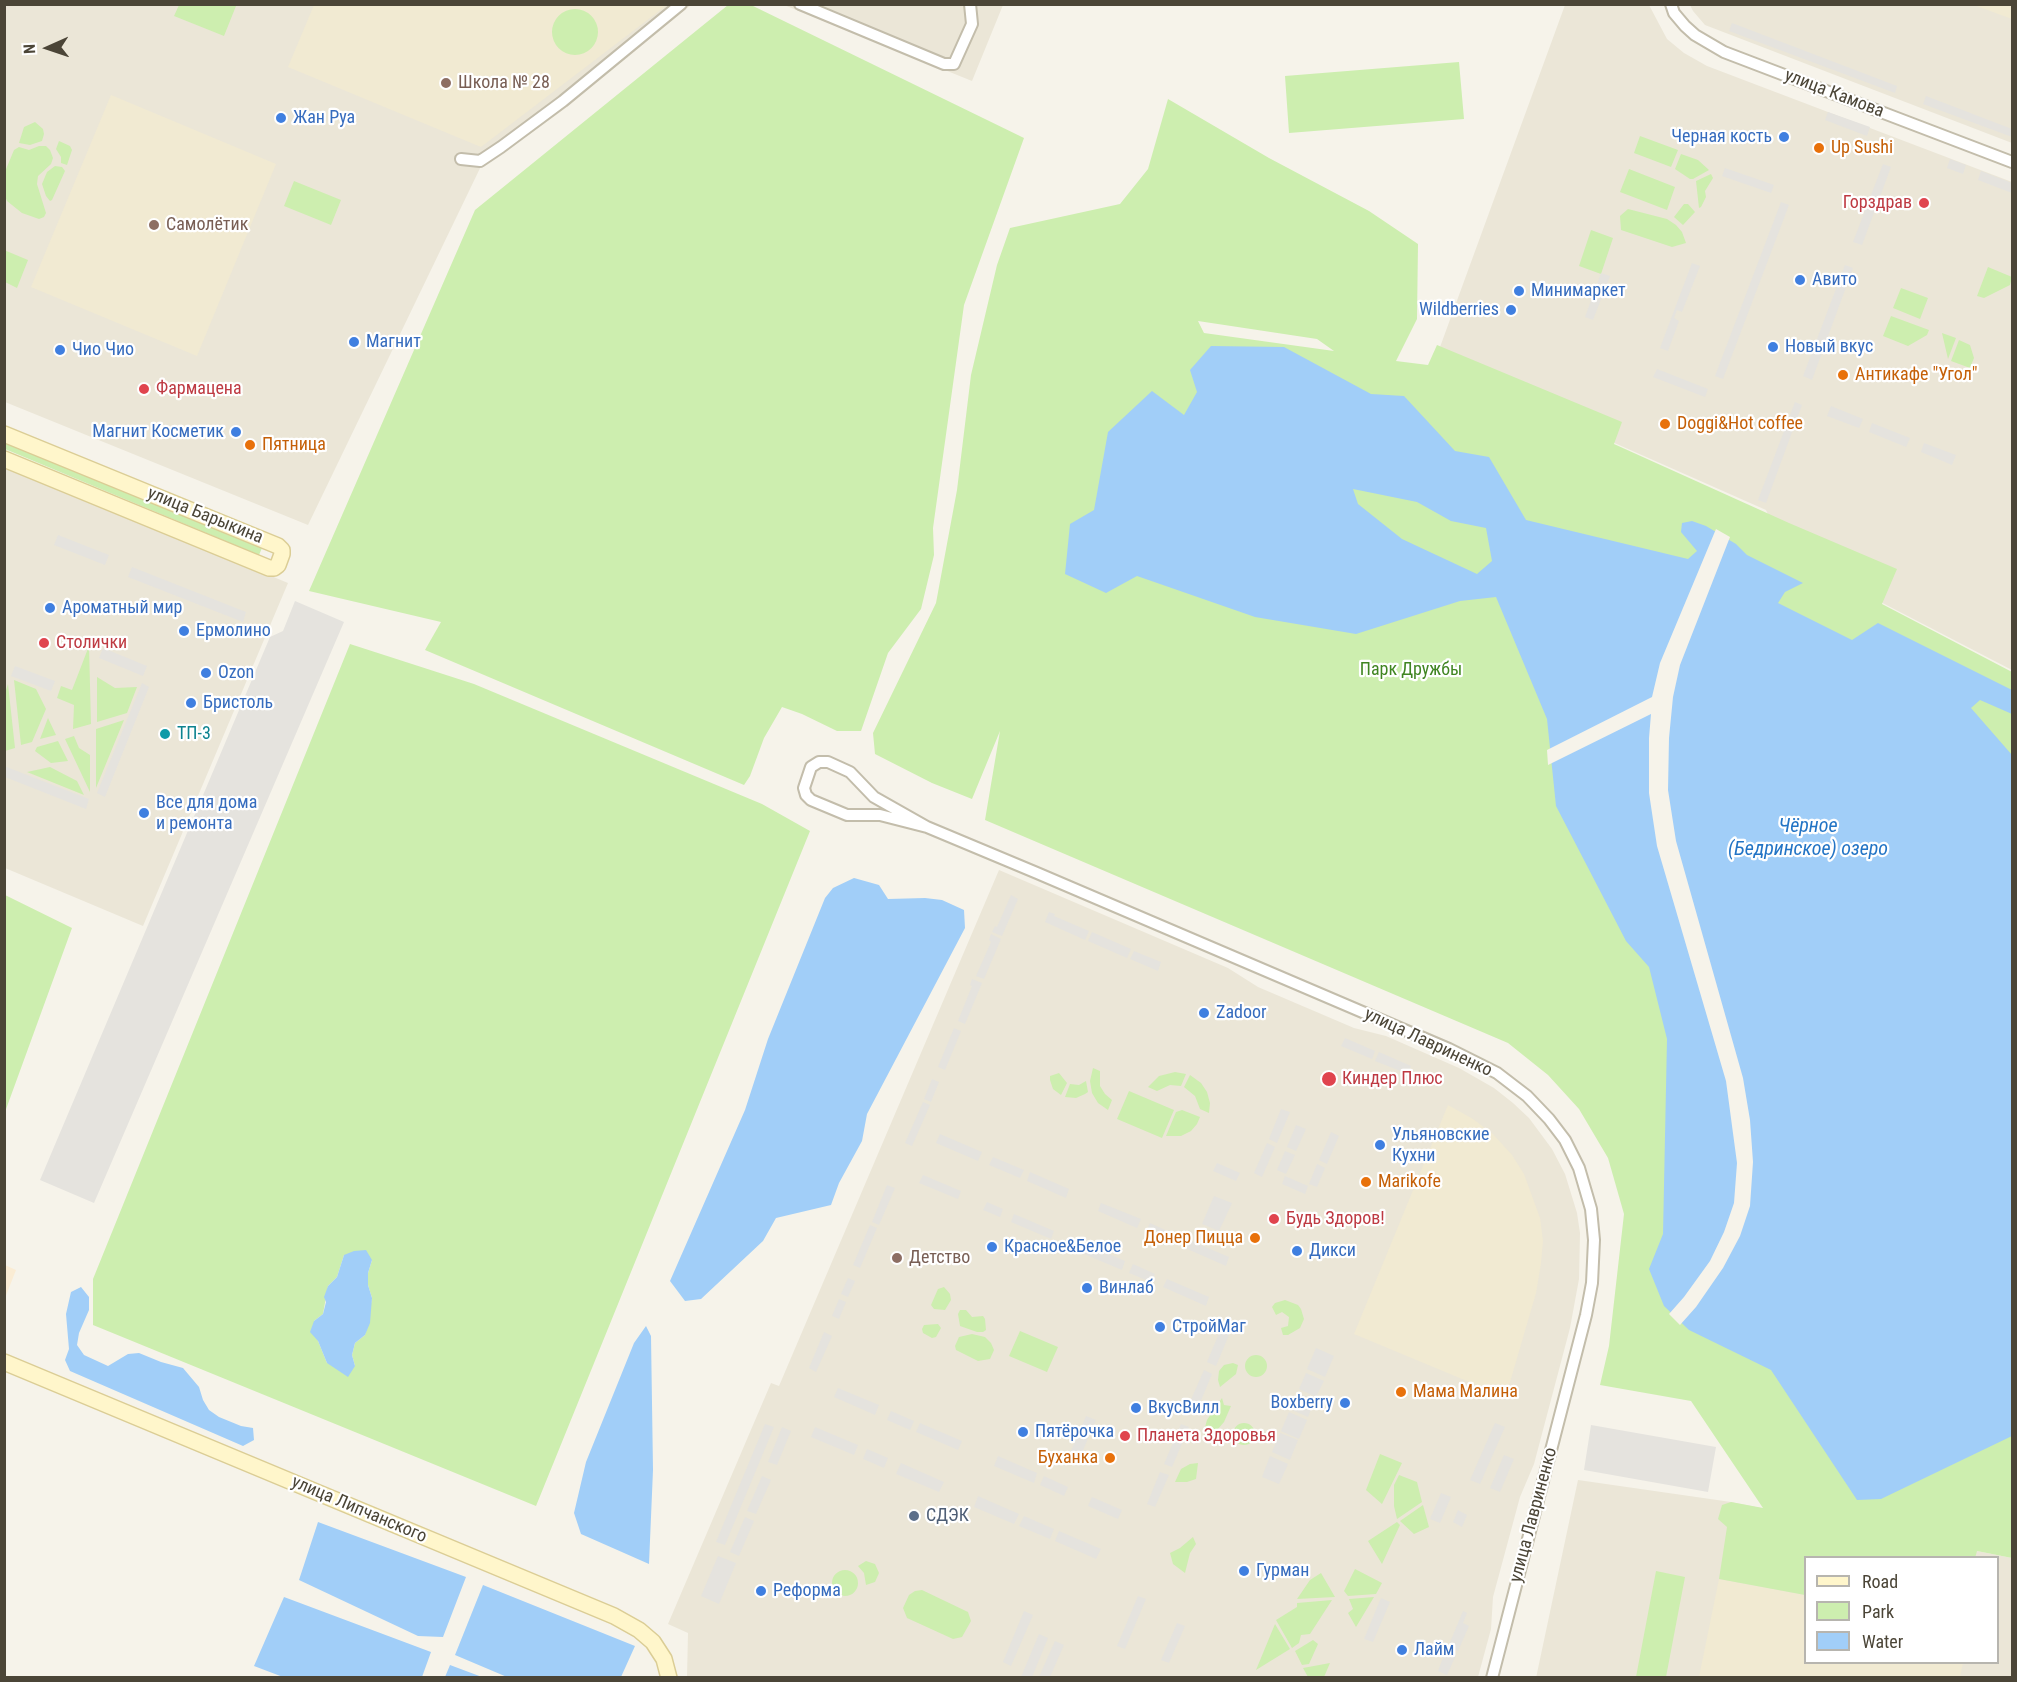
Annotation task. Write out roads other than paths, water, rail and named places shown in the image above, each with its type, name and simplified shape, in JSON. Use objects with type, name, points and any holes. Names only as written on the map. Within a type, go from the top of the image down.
[{"type":"main road","name":"улица Барыкина","points":[[4,434],[278,546],[282,554],[278,565],[269,568],[4,459]]},
{"type":"main road","name":"улица Липчанского","points":[[4,1362],[614,1616],[639,1630],[653,1642],[664,1659],[669,1677]]},
{"type":"street","points":[[461,159],[480,162],[563,101],[681,4]]},
{"type":"street","points":[[800,4],[944,64],[954,64],[972,24],[969,4]]},
{"type":"street","name":"улица Камова","points":[[1671,4],[1674,13],[1690,30],[1724,52],[2013,162]]},
{"type":"street","points":[[819,762],[828,762],[850,772],[874,797],[927,828],[880,815],[847,815],[812,800],[806,795],[804,785],[812,767],[819,762]]},
{"type":"street","name":"улица Лавриненко","points":[[927,828],[1449,1049],[1497,1073],[1527,1096],[1549,1119],[1564,1140],[1579,1168],[1591,1209],[1594,1240],[1591,1290],[1492,1677]]},
{"type":"water","name":"Чёрное (Бедринское) озеро","points":[[1211,346],[1284,347],[1371,394],[1404,396],[1455,451],[1489,457],[1526,520],[1688,559],[1697,551],[1681,532],[1682,523],[1692,521],[1706,526],[1736,544],[1747,555],[1803,583],[1785,592],[1778,603],[1852,640],[1878,623],[2012,690],[2012,714],[1980,700],[1971,708],[2012,755],[2012,1436],[1881,1499],[1857,1500],[1771,1370],[1689,1330],[1664,1306],[1649,1269],[1663,1234],[1667,1039],[1649,967],[1626,941],[1556,806],[1547,719],[1496,597],[1460,601],[1356,634],[1255,617],[1137,576],[1106,593],[1065,574],[1070,524],[1094,510],[1108,432],[1152,391],[1184,415],[1197,392],[1190,370]],"holes":[[[1353,489],[1417,502],[1451,521],[1486,528],[1492,561],[1477,574],[1402,539],[1358,504]]]},
{"type":"water","points":[[854,878],[879,885],[888,899],[942,900],[964,910],[965,928],[867,1114],[862,1141],[839,1183],[831,1205],[776,1218],[763,1241],[701,1299],[685,1301],[670,1281],[745,1110],[768,1039],[825,898],[833,888]]},
{"type":"water","points":[[366,1250],[372,1260],[368,1273],[368,1285],[372,1298],[370,1323],[365,1335],[355,1343],[352,1355],[355,1366],[348,1377],[327,1363],[318,1341],[310,1332],[314,1321],[323,1314],[326,1302],[324,1297],[328,1286],[337,1277],[344,1255]]},
{"type":"water","points":[[81,1287],[89,1297],[89,1310],[79,1333],[77,1345],[84,1355],[108,1366],[128,1354],[139,1353],[183,1368],[199,1387],[209,1410],[241,1426],[253,1428],[254,1440],[243,1446],[70,1371],[65,1360],[69,1349],[66,1314],[71,1292]]},
{"type":"water","points":[[646,1326],[651,1336],[653,1470],[649,1564],[581,1534],[574,1513],[586,1462],[634,1343]]},
{"type":"water","points":[[318,1522],[466,1577],[443,1637],[418,1636],[299,1580]]},
{"type":"water","points":[[483,1585],[635,1646],[621,1677],[507,1677],[455,1655]]},
{"type":"water","points":[[284,1597],[431,1652],[422,1677],[283,1677],[254,1666]]},
{"type":"water","points":[[450,1665],[482,1677],[445,1677]]},
{"type":"place","name":"Школа № 28","points":[[446,83]]},
{"type":"place","name":"Жан Руа","points":[[281,118]]},
{"type":"place","name":"Черная кость","points":[[1784,137]]},
{"type":"place","name":"Up Sushi","points":[[1819,148]]},
{"type":"place","name":"Горздрав","points":[[1924,203]]},
{"type":"place","name":"Самолётик","points":[[154,225]]},
{"type":"place","name":"Авито","points":[[1800,280]]},
{"type":"place","name":"Минимаркет","points":[[1519,291]]},
{"type":"place","name":"Wildberries","points":[[1511,310]]},
{"type":"place","name":"Магнит","points":[[354,342]]},
{"type":"place","name":"Новый вкус","points":[[1773,347]]},
{"type":"place","name":"Чио Чио","points":[[60,350]]},
{"type":"place","name":"Антикафе \"Угол\"","points":[[1843,375]]},
{"type":"place","name":"Фармацена","points":[[144,389]]},
{"type":"place","name":"Doggi&Hot coffee","points":[[1665,424]]},
{"type":"place","name":"Магнит Косметик","points":[[236,432]]},
{"type":"place","name":"Пятница","points":[[250,445]]},
{"type":"place","name":"Ароматный мир","points":[[50,608]]},
{"type":"place","name":"Ермолино","points":[[184,631]]},
{"type":"place","name":"Столички","points":[[44,643]]},
{"type":"place","name":"Ozon","points":[[206,673]]},
{"type":"place","name":"Бристоль","points":[[191,703]]},
{"type":"place","name":"ТП-3","points":[[165,734]]},
{"type":"place","name":"Все для дома и ремонта","points":[[144,813]]},
{"type":"place","name":"Zadoor","points":[[1204,1013]]},
{"type":"place","name":"Киндер Плюс","points":[[1329,1079]]},
{"type":"place","name":"Ульяновские Кухни","points":[[1380,1145]]},
{"type":"place","name":"Marikofe","points":[[1366,1182]]},
{"type":"place","name":"Будь Здоров!","points":[[1274,1219]]},
{"type":"place","name":"Донер Пицца","points":[[1255,1238]]},
{"type":"place","name":"Красное&Белое","points":[[992,1247]]},
{"type":"place","name":"Дикси","points":[[1297,1251]]},
{"type":"place","name":"Детство","points":[[897,1258]]},
{"type":"place","name":"Винлаб","points":[[1087,1288]]},
{"type":"place","name":"СтройМаг","points":[[1160,1327]]},
{"type":"place","name":"Мама Малина","points":[[1401,1392]]},
{"type":"place","name":"Boxberry","points":[[1345,1403]]},
{"type":"place","name":"ВкусВилл","points":[[1136,1408]]},
{"type":"place","name":"Пятёрочка","points":[[1023,1432]]},
{"type":"place","name":"Планета Здоровья","points":[[1125,1436]]},
{"type":"place","name":"Буханка","points":[[1110,1458]]},
{"type":"place","name":"СДЭК","points":[[914,1516]]},
{"type":"place","name":"Гурман","points":[[1244,1571]]},
{"type":"place","name":"Реформа","points":[[761,1591]]},
{"type":"place","name":"Лайм","points":[[1402,1650]]},
{"type":"park label","name":"Парк Дружбы","points":[[1411,670]]}]
